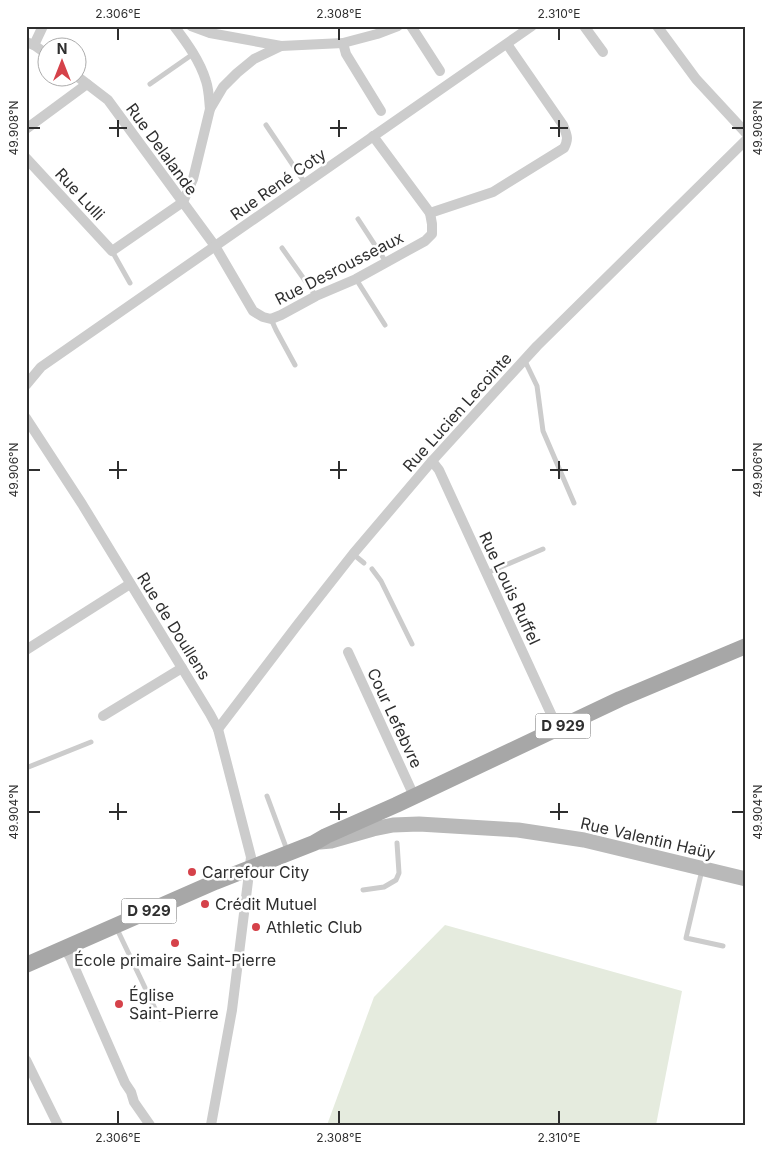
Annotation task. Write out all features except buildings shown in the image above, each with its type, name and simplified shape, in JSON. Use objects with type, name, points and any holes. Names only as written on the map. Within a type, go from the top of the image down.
[{"type":"main road","name":"D 929","points":[[27,965],[250,868],[314,843],[620,699],[746,646]]},
{"type":"street","points":[[30,43],[43,26]]},
{"type":"street","points":[[174,26],[201,67],[207,82],[210,109]]},
{"type":"street","points":[[191,26],[210,33],[280,46],[343,43],[398,26]]},
{"type":"street","points":[[411,26],[440,71]]},
{"type":"street","name":"Rue René Coty","points":[[26,385],[41,367],[532,26]]},
{"type":"street","points":[[584,26],[603,52]]},
{"type":"street","points":[[657,26],[696,79],[746,133]]},
{"type":"street","points":[[343,43],[346,54],[381,111]]},
{"type":"street","points":[[373,136],[430,213],[493,192],[564,148],[567,142],[567,135],[563,125],[507,44]]},
{"type":"street","points":[[112,251],[183,202],[193,179],[210,109],[223,87],[254,59],[280,46]]},
{"type":"street","name":"Rue Delalande","points":[[88,85],[108,100],[215,246]]},
{"type":"street","points":[[26,129],[82,88]]},
{"type":"street","name":"Rue Lucien Lecointe","points":[[218,729],[286,638],[353,554],[432,461],[524,359],[746,140]]},
{"type":"street","name":"Rue Lulli","points":[[26,158],[112,251]]},
{"type":"street","name":"Rue Desrousseaux","points":[[215,246],[253,310],[263,317],[271,319],[316,296],[356,279],[425,241],[432,234],[430,213]]},
{"type":"street","name":"Rue René Coty","points":[[26,371],[41,367]]},
{"type":"street","name":"Rue de Doullens","points":[[26,417],[82,504],[218,729],[251,857],[232,1010],[210,1125]]},
{"type":"street","name":"Rue Louis Ruffel","points":[[432,461],[439,470],[558,729]]},
{"type":"street","points":[[26,650],[130,584]]},
{"type":"street","name":"Cour Lefebvre","points":[[348,652],[405,801]]},
{"type":"street","points":[[103,716],[182,668]]},
{"type":"street","points":[[405,801],[419,824]]},
{"type":"street","points":[[397,826],[399,814],[405,801]]},
{"type":"street","name":"D 929","points":[[314,843],[331,841],[372,828],[419,824]]},
{"type":"street","name":"Rue Valentin Haüy","points":[[419,824],[518,830],[584,840],[746,879]]},
{"type":"street","points":[[64,948],[70,957],[134,1102],[150,1125]]},
{"type":"street","points":[[26,1060],[58,1125]]},
{"type":"lane","points":[[150,84],[194,54]]},
{"type":"lane","points":[[266,125],[305,183]]},
{"type":"lane","points":[[358,219],[386,262]]},
{"type":"lane","points":[[282,248],[316,296]]},
{"type":"lane","points":[[112,251],[130,283]]},
{"type":"lane","points":[[356,279],[385,325]]},
{"type":"lane","points":[[271,319],[295,365]]},
{"type":"lane","points":[[524,359],[537,386],[543,431],[574,503]]},
{"type":"lane","points":[[486,574],[544,549]]},
{"type":"lane","points":[[353,554],[364,563]]},
{"type":"lane","points":[[372,569],[381,581],[412,644]]},
{"type":"lane","points":[[26,768],[90,742]]},
{"type":"lane","points":[[267,796],[288,853]]},
{"type":"lane","points":[[363,890],[384,887],[396,880],[399,873],[397,843]]},
{"type":"lane","points":[[702,869],[686,938],[723,946]]},
{"type":"lane","points":[[116,926],[160,1019]]},
{"type":"shaded area","points":[[445,925],[682,991],[656,1125],[327,1125],[374,997]]},
{"type":"place","name":"Carrefour City","points":[[192,872]]},
{"type":"place","name":"Crédit Mutuel","points":[[205,904]]},
{"type":"place","name":"Athletic Club","points":[[256,927]]},
{"type":"place","name":"École primaire Saint-Pierre","points":[[175,943]]},
{"type":"place","name":"Église Saint-Pierre","points":[[119,1004]]}]
